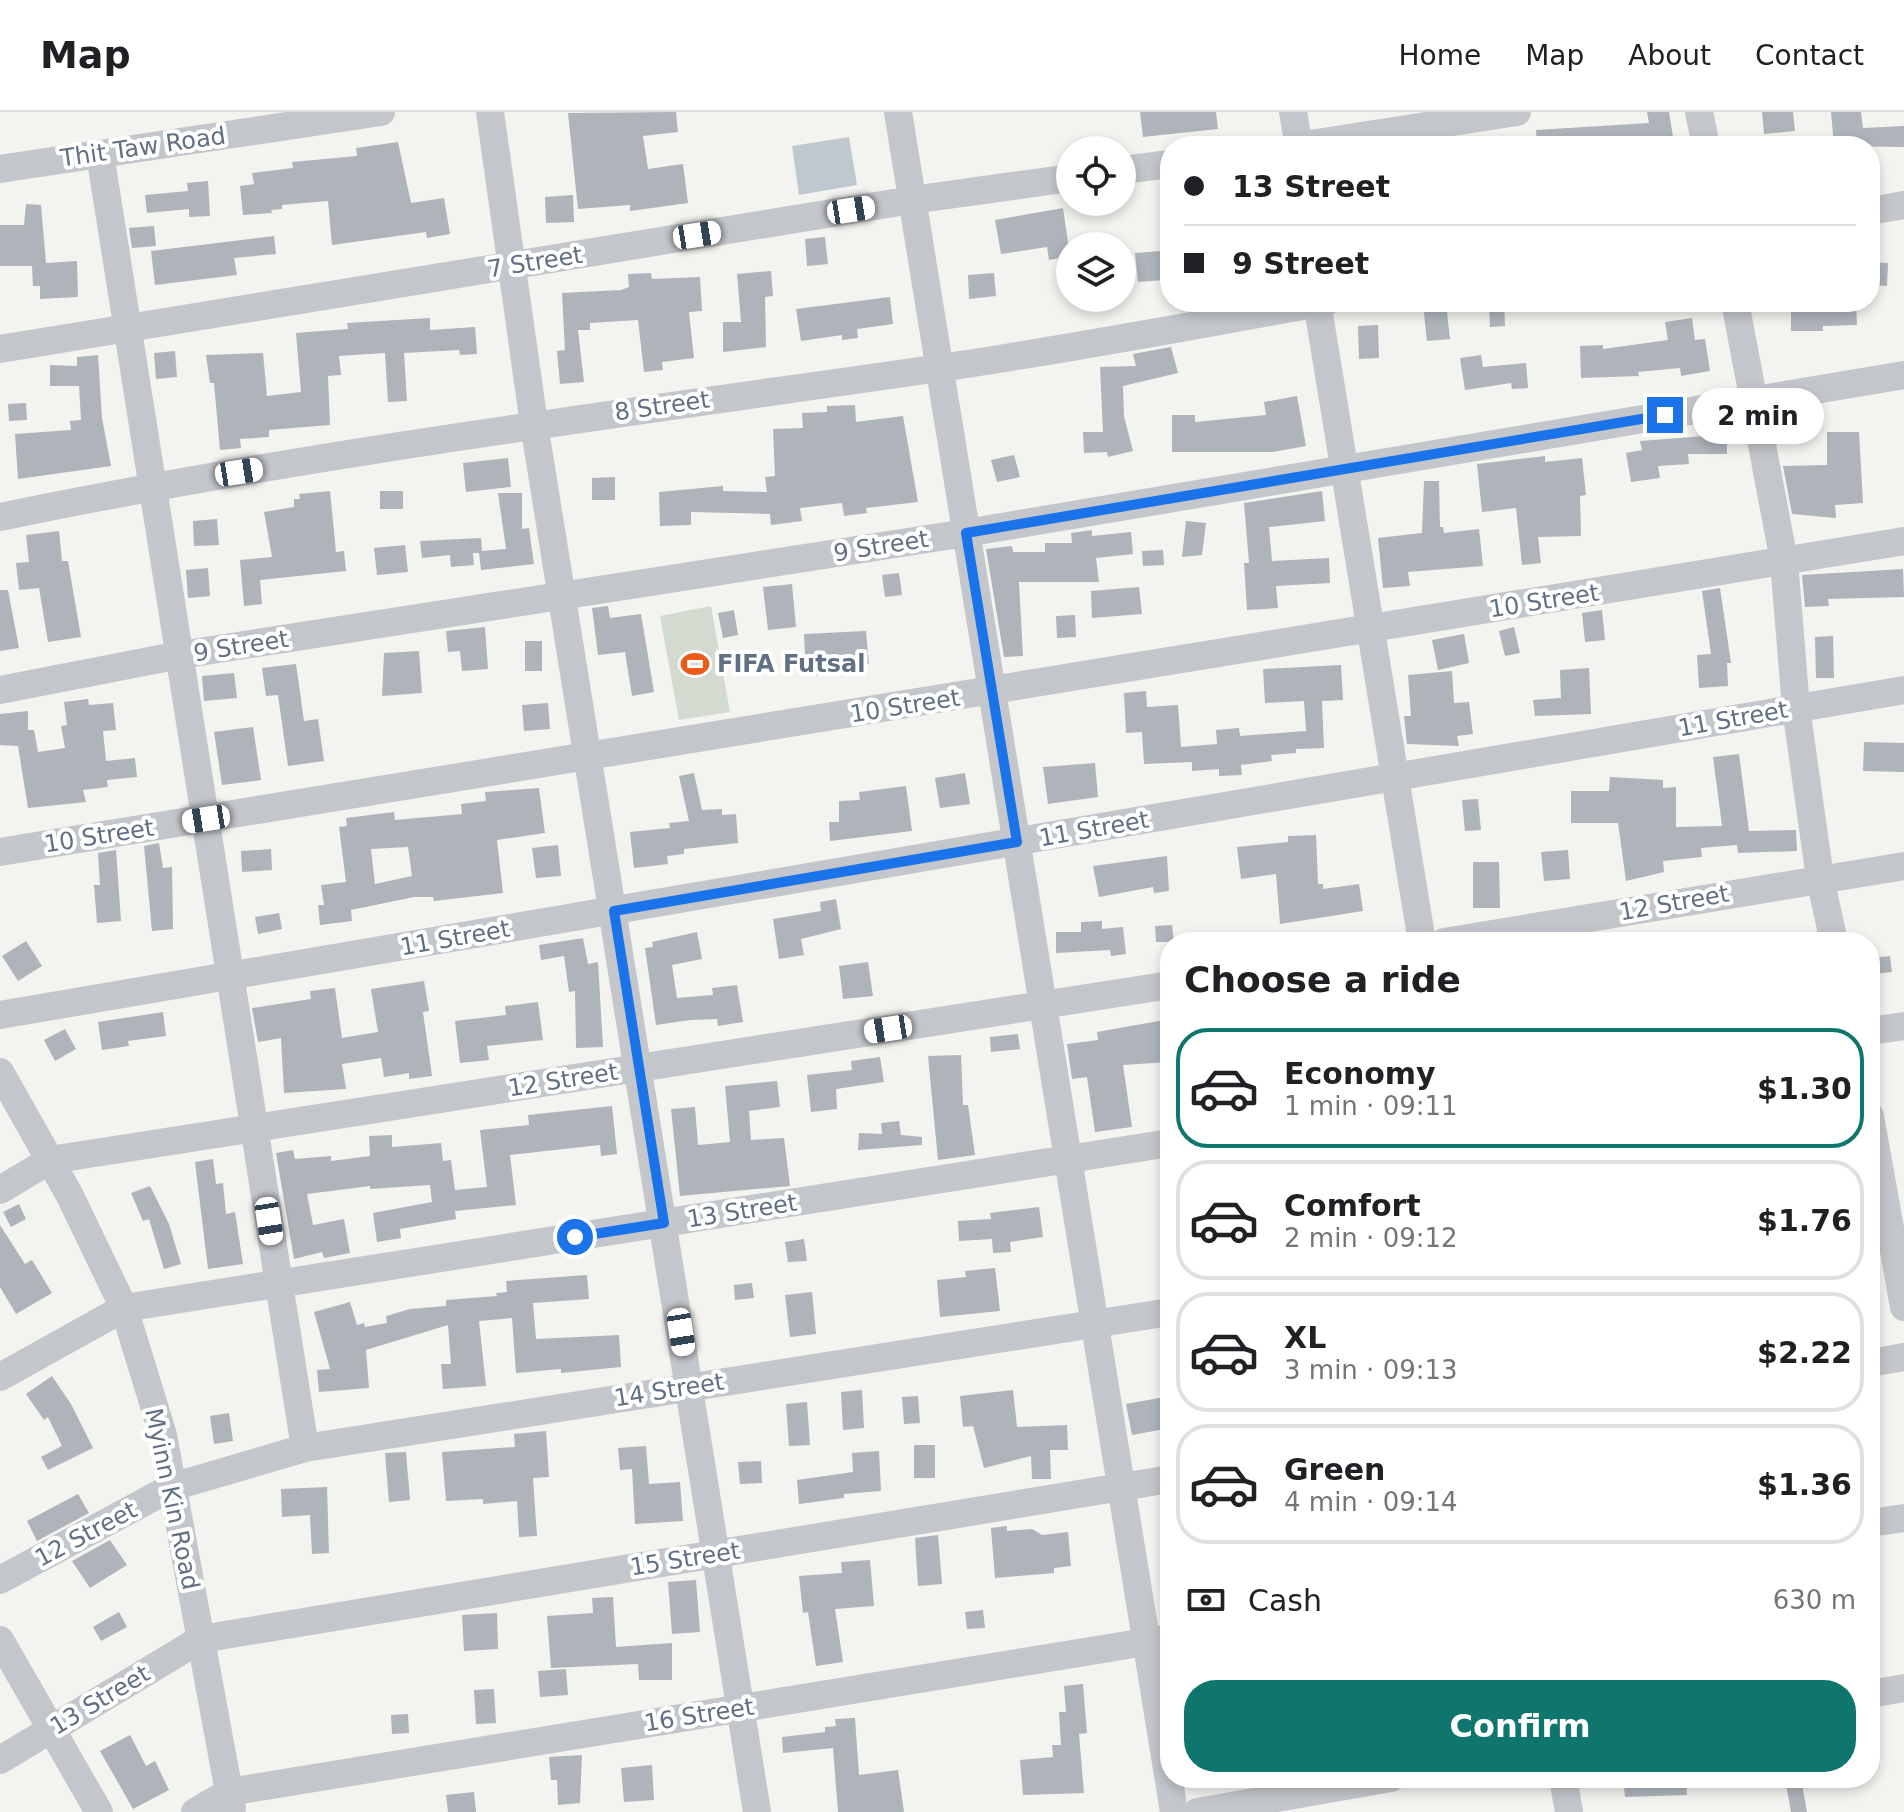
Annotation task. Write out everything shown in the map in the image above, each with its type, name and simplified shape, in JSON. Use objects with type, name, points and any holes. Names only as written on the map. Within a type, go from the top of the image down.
[{"type":"street","name":"Thit Taw Road","points":[[0,169],[381,112]]},
{"type":"street","points":[[490,112],[534,424],[564,595],[757,1812]]},
{"type":"street","points":[[898,112],[937,369],[1121,1487],[1158,1640],[1160,1662]]},
{"type":"street","points":[[1293,112],[1297,136]]},
{"type":"street","points":[[1362,136],[1517,112]]},
{"type":"street","points":[[1699,112],[1704,136]]},
{"type":"street","points":[[100,154],[129,328],[150,486],[180,655],[305,1448]]},
{"type":"street","points":[[1136,168],[1160,165]]},
{"type":"street","name":"7 Street","points":[[0,349],[912,200],[1056,180]]},
{"type":"street","points":[[1880,209],[1904,205]]},
{"type":"street","name":"8 Street","points":[[0,517],[150,486],[534,424],[937,369],[1268,312]]},
{"type":"street","points":[[1321,312],[1342,467],[1420,932]]},
{"type":"street","points":[[1737,312],[1784,561],[1796,708],[1820,878],[1832,932]]},
{"type":"street","name":"9 Street","points":[[0,690],[180,655],[966,533],[1342,467],[1904,375]]},
{"type":"street","name":"10 Street","points":[[0,852],[1369,631],[1904,541]]},
{"type":"street","name":"11 Street","points":[[0,1015],[1904,690]]},
{"type":"street","name":"12 Street","points":[[1503,932],[1904,866]]},
{"type":"street","name":"12 Street","points":[[50,1160],[1160,987]]},
{"type":"street","points":[[1880,1030],[1904,1026]]},
{"type":"street","name":"Myinn Kin Road","points":[[0,1072],[50,1160],[124,1308],[163,1435],[231,1802]]},
{"type":"street","name":"13 Street","points":[[124,1308],[1160,1145]]},
{"type":"street","points":[[0,1190],[50,1160]]},
{"type":"street","points":[[1880,1165],[1904,1307]]},
{"type":"street","points":[[0,1377],[124,1308]]},
{"type":"street","name":"14 Street","points":[[172,1487],[305,1448],[1160,1313]]},
{"type":"street","points":[[1880,1361],[1904,1357]]},
{"type":"street","name":"15 Street","points":[[201,1639],[1160,1481]]},
{"type":"street","name":"12 Street","points":[[0,1580],[172,1487]]},
{"type":"street","points":[[1880,1522],[1904,1518]]},
{"type":"street","name":"13 Street","points":[[0,1760],[201,1639]]},
{"type":"street","points":[[0,1640],[99,1812]]},
{"type":"street","name":"16 Street","points":[[231,1802],[740,1708],[1158,1640]]},
{"type":"street","points":[[1880,1692],[1904,1688]]},
{"type":"street","points":[[1172,1788],[1174,1812]]},
{"type":"street","points":[[1197,1812],[1334,1788]]},
{"type":"street","points":[[1565,1788],[1569,1812]]},
{"type":"street","points":[[195,1812],[231,1802]]},
{"type":"shaded area","points":[[849,137],[857,185],[799,195],[792,146]]},
{"type":"shaded area","name":"FIFA Futsal","points":[[711,606],[730,712],[679,720],[660,616]]},
{"type":"building","points":[[676,112],[678,132],[643,136],[648,169],[683,164],[688,203],[630,211],[630,205],[578,209],[568,113]]},
{"type":"building","points":[[1140,112],[1216,112],[1218,129],[1143,137]]},
{"type":"building","points":[[1647,112],[1669,112],[1673,136],[1536,136],[1536,130],[1649,123]]},
{"type":"building","points":[[1762,112],[1793,112],[1795,131],[1764,134]]},
{"type":"building","points":[[1831,112],[1861,112],[1863,128],[1904,126],[1904,147],[1880,147],[1880,136],[1833,136]]},
{"type":"building","points":[[398,142],[411,203],[444,198],[450,234],[427,238],[426,232],[332,245],[328,201],[282,205],[282,209],[271,210],[272,213],[243,215],[240,186],[254,184],[252,173],[293,168],[292,162],[357,156],[356,148]]},
{"type":"building","points":[[208,181],[210,216],[189,217],[189,209],[147,213],[145,195],[188,191],[187,183]]},
{"type":"building","points":[[573,195],[574,222],[546,223],[545,197]]},
{"type":"building","points":[[26,204],[41,205],[46,263],[77,261],[78,297],[40,299],[40,286],[33,286],[32,266],[0,266],[0,225],[24,225]]},
{"type":"building","points":[[1056,209],[1056,216],[1064,216],[1066,232],[1056,232],[1056,259],[1049,260],[1047,247],[1001,254],[995,220]]},
{"type":"building","points":[[154,226],[156,246],[132,248],[129,228]]},
{"type":"building","points":[[274,236],[276,254],[234,258],[237,275],[155,285],[151,251]]},
{"type":"building","points":[[825,237],[828,264],[807,266],[805,239]]},
{"type":"building","points":[[1160,251],[1160,280],[1138,282],[1136,253]]},
{"type":"building","points":[[1880,263],[1888,263],[1887,286],[1880,286]]},
{"type":"building","points":[[771,271],[773,296],[765,297],[766,347],[723,352],[723,322],[741,322],[737,274]]},
{"type":"building","points":[[651,273],[652,279],[700,277],[702,311],[689,312],[694,358],[662,362],[663,370],[644,372],[638,320],[590,323],[590,330],[578,330],[584,382],[560,384],[557,351],[565,350],[562,293],[621,290],[629,287],[628,274]]},
{"type":"building","points":[[994,273],[996,296],[969,299],[968,275]]},
{"type":"building","points":[[890,297],[893,324],[857,329],[858,338],[842,340],[842,335],[801,341],[796,309]]},
{"type":"building","points":[[1424,312],[1447,312],[1450,339],[1427,341]]},
{"type":"building","points":[[1489,312],[1504,312],[1505,326],[1490,327]]},
{"type":"building","points":[[1791,312],[1856,312],[1857,325],[1823,326],[1823,331],[1791,331]]},
{"type":"building","points":[[430,318],[430,330],[475,327],[477,354],[460,355],[459,350],[404,353],[407,401],[388,402],[385,353],[339,356],[341,375],[328,376],[330,425],[269,430],[269,437],[240,439],[241,448],[220,450],[214,383],[210,383],[206,355],[263,353],[267,396],[301,392],[296,333],[348,329],[347,323]]},
{"type":"building","points":[[1692,318],[1695,340],[1705,339],[1710,371],[1681,376],[1680,368],[1638,372],[1639,376],[1581,378],[1580,346],[1603,345],[1603,349],[1668,340],[1665,322]]},
{"type":"building","points":[[1378,325],[1379,358],[1359,359],[1358,326]]},
{"type":"building","points":[[1171,347],[1178,373],[1123,386],[1124,416],[1133,451],[1108,457],[1107,452],[1084,453],[1083,432],[1103,432],[1100,367],[1136,366],[1133,354]]},
{"type":"building","points":[[175,351],[177,377],[156,379],[154,353]]},
{"type":"building","points":[[98,355],[102,418],[111,466],[18,479],[15,434],[71,430],[70,421],[81,420],[79,386],[50,386],[50,365],[77,366],[77,357]]},
{"type":"building","points":[[1481,355],[1483,367],[1526,363],[1528,388],[1512,389],[1511,383],[1465,390],[1460,358]]},
{"type":"building","points":[[1297,396],[1306,446],[1273,452],[1172,452],[1172,415],[1195,415],[1195,422],[1266,415],[1264,402]]},
{"type":"building","points":[[26,403],[27,420],[9,421],[8,404]]},
{"type":"building","points":[[855,405],[856,422],[903,416],[918,502],[866,508],[867,513],[844,516],[842,503],[800,508],[802,521],[771,525],[770,514],[691,512],[691,525],[660,526],[659,492],[723,486],[723,491],[767,492],[765,477],[775,476],[773,429],[803,428],[802,413],[827,412],[827,406]]},
{"type":"building","points":[[1705,426],[1727,426],[1727,454],[1688,454],[1689,464],[1658,466],[1660,478],[1631,482],[1626,453],[1642,450],[1640,441],[1705,436]]},
{"type":"building","points":[[1827,432],[1859,432],[1863,503],[1835,505],[1836,518],[1792,514],[1783,466],[1827,465]]},
{"type":"building","points":[[1014,455],[1020,477],[997,482],[991,460]]},
{"type":"building","points":[[1545,456],[1545,462],[1582,458],[1586,495],[1580,496],[1581,536],[1538,537],[1541,563],[1522,565],[1516,508],[1482,512],[1477,464]]},
{"type":"building","points":[[508,458],[511,487],[466,492],[463,463]]},
{"type":"building","points":[[615,477],[615,500],[592,500],[592,478]]},
{"type":"building","points":[[1424,481],[1439,481],[1440,527],[1443,527],[1444,533],[1479,529],[1483,566],[1408,572],[1410,586],[1383,588],[1378,538],[1422,533]]},
{"type":"building","points":[[330,491],[336,552],[344,551],[346,571],[260,580],[262,604],[244,606],[240,560],[272,557],[264,512],[294,507],[294,499],[300,499],[299,494]]},
{"type":"building","points":[[380,491],[403,491],[403,509],[380,509]]},
{"type":"building","points":[[1322,491],[1325,521],[1269,527],[1272,561],[1329,558],[1330,583],[1276,586],[1278,608],[1247,610],[1244,563],[1249,563],[1244,503]]},
{"type":"building","points":[[498,493],[522,493],[522,529],[529,528],[534,564],[481,570],[479,553],[473,553],[474,565],[451,567],[450,555],[422,558],[420,541],[481,538],[482,551],[506,549]]},
{"type":"building","points":[[217,519],[219,545],[194,546],[193,521]]},
{"type":"building","points":[[1186,521],[1206,523],[1202,555],[1182,557]]},
{"type":"building","points":[[1092,530],[1092,536],[1131,532],[1133,554],[1096,558],[1099,582],[1019,582],[1023,656],[1004,657],[986,549],[1012,546],[1013,552],[1045,552],[1045,543],[1072,543],[1071,533]]},
{"type":"building","points":[[59,531],[62,561],[68,561],[81,637],[48,642],[39,588],[19,590],[16,563],[29,562],[26,535]]},
{"type":"building","points":[[405,545],[408,572],[377,575],[374,548]]},
{"type":"building","points":[[1163,550],[1164,565],[1143,566],[1142,551]]},
{"type":"building","points":[[208,568],[210,596],[188,598],[186,570]]},
{"type":"building","points":[[1903,569],[1904,597],[1828,599],[1829,606],[1805,607],[1802,575]]},
{"type":"building","points":[[899,573],[902,595],[885,597],[882,575]]},
{"type":"building","points":[[792,584],[796,627],[768,630],[763,587]]},
{"type":"building","points":[[1139,587],[1142,614],[1092,618],[1091,591]]},
{"type":"building","points":[[1720,588],[1731,663],[1727,663],[1728,686],[1699,688],[1697,655],[1711,654],[1702,591]]},
{"type":"building","points":[[0,590],[8,590],[19,648],[0,651]]},
{"type":"building","points":[[608,606],[610,618],[641,614],[654,692],[632,696],[625,652],[598,655],[592,608]]},
{"type":"building","points":[[734,610],[738,635],[723,638],[718,613]]},
{"type":"building","points":[[1602,610],[1605,640],[1585,642],[1582,613]]},
{"type":"building","points":[[1075,615],[1076,637],[1057,638],[1056,616]]},
{"type":"building","points":[[485,627],[488,669],[462,671],[460,651],[448,652],[446,631]]},
{"type":"building","points":[[1514,627],[1520,653],[1505,656],[1499,631]]},
{"type":"building","points":[[866,631],[869,664],[825,668],[825,675],[806,676],[804,634]]},
{"type":"building","points":[[1464,634],[1469,663],[1438,670],[1432,640]]},
{"type":"building","points":[[1833,636],[1834,678],[1816,678],[1815,637]]},
{"type":"building","points":[[525,641],[542,641],[542,671],[525,671]]},
{"type":"building","points":[[419,651],[422,693],[382,696],[384,653]]},
{"type":"building","points":[[296,664],[304,721],[318,719],[324,761],[288,766],[278,695],[266,696],[262,668]]},
{"type":"building","points":[[1341,665],[1343,700],[1322,701],[1324,748],[1296,749],[1296,753],[1271,755],[1272,761],[1241,765],[1242,775],[1219,776],[1219,769],[1192,771],[1192,762],[1144,764],[1142,732],[1126,733],[1124,693],[1146,691],[1147,707],[1178,705],[1181,747],[1217,744],[1216,730],[1239,728],[1240,736],[1306,731],[1304,701],[1265,703],[1263,669]]},
{"type":"building","points":[[1589,668],[1591,714],[1535,716],[1533,700],[1561,698],[1560,670]]},
{"type":"building","points":[[1452,671],[1454,703],[1469,702],[1473,734],[1457,736],[1459,746],[1407,744],[1404,716],[1411,716],[1408,675]]},
{"type":"building","points":[[234,673],[237,698],[204,701],[202,676]]},
{"type":"building","points":[[88,699],[89,705],[113,703],[116,730],[103,731],[106,761],[135,758],[137,777],[107,780],[108,787],[83,790],[86,802],[28,808],[18,746],[0,745],[0,714],[28,711],[28,730],[34,730],[38,752],[65,748],[61,726],[67,725],[64,702]]},
{"type":"building","points":[[548,703],[550,729],[524,731],[522,705]]},
{"type":"building","points":[[253,727],[261,780],[222,785],[214,732]]},
{"type":"building","points":[[1864,742],[1904,743],[1904,772],[1863,771]]},
{"type":"building","points":[[1739,754],[1749,831],[1796,830],[1797,851],[1738,853],[1737,845],[1701,848],[1702,857],[1663,861],[1664,872],[1626,881],[1618,823],[1571,823],[1571,791],[1609,791],[1610,777],[1663,780],[1663,788],[1676,787],[1676,827],[1722,826],[1713,757]]},
{"type":"building","points":[[1095,763],[1098,797],[1048,804],[1043,767]]},
{"type":"building","points":[[694,773],[702,810],[722,809],[722,815],[736,814],[738,843],[684,849],[684,854],[667,856],[668,864],[634,868],[630,832],[670,828],[669,823],[689,821],[679,776]]},
{"type":"building","points":[[965,773],[970,804],[940,808],[935,778]]},
{"type":"building","points":[[906,786],[912,831],[830,841],[829,822],[839,822],[839,801],[860,800],[859,792]]},
{"type":"building","points":[[539,788],[545,833],[497,840],[503,893],[434,901],[433,897],[414,897],[351,910],[352,921],[320,925],[318,905],[324,905],[321,885],[346,882],[339,827],[347,826],[346,818],[394,812],[395,820],[462,814],[461,804],[486,801],[485,792]],"holes":[[[408,847],[412,876],[375,884],[371,849]]]},
{"type":"building","points":[[1478,799],[1481,830],[1465,831],[1462,800]]},
{"type":"building","points":[[1316,835],[1318,884],[1323,884],[1323,889],[1359,884],[1363,911],[1280,924],[1276,874],[1241,879],[1237,847],[1288,842],[1288,836]]},
{"type":"building","points":[[159,843],[163,868],[172,867],[173,929],[152,931],[144,846]]},
{"type":"building","points":[[558,845],[561,876],[536,878],[532,848]]},
{"type":"building","points":[[271,849],[272,870],[242,872],[241,851]]},
{"type":"building","points":[[116,850],[121,921],[97,923],[94,885],[100,885],[98,853]]},
{"type":"building","points":[[1568,850],[1570,879],[1544,881],[1541,852]]},
{"type":"building","points":[[1167,856],[1169,891],[1154,893],[1153,887],[1099,897],[1093,866]]},
{"type":"building","points":[[1473,862],[1499,862],[1500,908],[1473,908]]},
{"type":"building","points":[[836,899],[841,929],[801,939],[804,955],[779,959],[773,919],[821,911],[820,902]]},
{"type":"building","points":[[279,913],[282,929],[258,934],[255,917]]},
{"type":"building","points":[[1102,921],[1102,929],[1123,927],[1126,954],[1111,956],[1110,950],[1056,953],[1056,932],[1081,932],[1081,922]]},
{"type":"building","points":[[1172,925],[1173,932],[1160,932],[1160,942],[1156,942],[1155,926]]},
{"type":"building","points":[[697,932],[702,959],[672,965],[677,998],[713,995],[712,988],[737,985],[743,1022],[718,1026],[717,1019],[656,1025],[645,948],[653,947],[652,942]]},
{"type":"building","points":[[583,938],[588,964],[598,962],[603,1047],[576,1048],[575,991],[569,992],[564,956],[541,960],[539,945]]},
{"type":"building","points":[[26,941],[42,966],[18,981],[2,956]]},
{"type":"building","points":[[1890,956],[1892,972],[1880,973],[1880,957]]},
{"type":"building","points":[[868,962],[873,996],[843,999],[839,966]]},
{"type":"building","points":[[424,981],[429,1011],[423,1012],[432,1076],[409,1079],[409,1073],[384,1077],[381,1058],[342,1064],[346,1089],[284,1093],[281,1038],[258,1042],[252,1008],[311,999],[310,991],[335,988],[342,1038],[378,1032],[371,989]]},
{"type":"building","points":[[538,1002],[543,1040],[487,1046],[489,1060],[460,1063],[455,1021],[506,1015],[505,1006]]},
{"type":"building","points":[[163,1012],[166,1036],[128,1041],[129,1046],[102,1050],[98,1022]]},
{"type":"building","points":[[1160,1021],[1160,1063],[1123,1065],[1132,1127],[1095,1132],[1087,1077],[1072,1079],[1067,1044],[1098,1040],[1097,1032]]},
{"type":"building","points":[[65,1029],[76,1049],[55,1061],[44,1040]]},
{"type":"building","points":[[1018,1034],[1020,1049],[991,1052],[990,1037]]},
{"type":"building","points":[[961,1055],[963,1105],[968,1105],[975,1155],[938,1160],[928,1056]]},
{"type":"building","points":[[880,1057],[884,1082],[836,1089],[837,1109],[811,1112],[807,1075],[852,1070],[851,1061]]},
{"type":"building","points":[[777,1081],[780,1107],[749,1111],[751,1140],[784,1138],[790,1186],[680,1196],[671,1109],[695,1107],[698,1145],[730,1142],[725,1086]]},
{"type":"building","points":[[612,1106],[617,1154],[601,1156],[600,1145],[510,1155],[516,1205],[455,1211],[456,1219],[400,1229],[401,1238],[377,1242],[373,1213],[432,1202],[430,1185],[370,1189],[370,1186],[307,1194],[313,1225],[344,1219],[350,1253],[324,1258],[322,1252],[294,1259],[276,1153],[293,1150],[295,1159],[331,1156],[331,1161],[370,1156],[369,1136],[392,1135],[392,1147],[441,1143],[443,1161],[451,1160],[455,1190],[487,1187],[480,1130],[529,1125],[528,1115]]},
{"type":"building","points":[[899,1121],[901,1135],[922,1137],[922,1145],[858,1150],[859,1133],[882,1134],[881,1123]]},
{"type":"building","points":[[213,1159],[216,1184],[223,1183],[226,1214],[235,1212],[243,1264],[208,1269],[195,1162]]},
{"type":"building","points":[[150,1186],[169,1224],[181,1264],[164,1269],[149,1219],[143,1221],[131,1193]]},
{"type":"building","points":[[19,1204],[26,1219],[11,1227],[3,1212]]},
{"type":"building","points":[[1039,1207],[1043,1237],[1010,1242],[1011,1252],[993,1253],[992,1239],[959,1241],[958,1221],[991,1219],[990,1213]]},
{"type":"building","points":[[0,1225],[25,1264],[32,1260],[52,1293],[16,1314],[0,1287]]},
{"type":"building","points":[[804,1239],[807,1261],[788,1262],[785,1242]]},
{"type":"building","points":[[995,1268],[1000,1311],[940,1317],[937,1280],[966,1277],[965,1271]]},
{"type":"building","points":[[587,1275],[589,1299],[533,1303],[536,1339],[619,1335],[621,1367],[561,1373],[561,1369],[516,1373],[512,1318],[479,1321],[486,1386],[443,1389],[441,1364],[451,1364],[448,1325],[366,1350],[369,1388],[319,1392],[317,1370],[330,1369],[314,1312],[350,1302],[357,1325],[364,1323],[365,1327],[387,1323],[386,1316],[410,1309],[446,1306],[446,1300],[497,1296],[496,1293],[507,1292],[506,1281]]},
{"type":"building","points":[[752,1283],[754,1298],[735,1300],[734,1285]]},
{"type":"building","points":[[812,1292],[816,1334],[790,1337],[785,1295]]},
{"type":"building","points":[[52,1376],[71,1404],[93,1448],[48,1470],[41,1457],[62,1446],[48,1417],[44,1420],[26,1394]]},
{"type":"building","points":[[862,1390],[864,1428],[843,1430],[841,1392]]},
{"type":"building","points":[[1013,1390],[1017,1427],[1067,1425],[1068,1450],[1050,1450],[1051,1479],[1032,1479],[1031,1456],[984,1468],[973,1426],[963,1427],[960,1396]]},
{"type":"building","points":[[918,1396],[920,1423],[904,1424],[902,1397]]},
{"type":"building","points":[[1160,1398],[1160,1430],[1132,1435],[1126,1404]]},
{"type":"building","points":[[807,1402],[810,1445],[789,1446],[786,1404]]},
{"type":"building","points":[[229,1413],[233,1441],[214,1444],[210,1416]]},
{"type":"building","points":[[546,1431],[549,1477],[533,1478],[537,1536],[519,1537],[517,1501],[483,1504],[483,1499],[446,1501],[442,1452],[515,1447],[514,1434]]},
{"type":"building","points":[[914,1445],[935,1445],[935,1478],[914,1478]]},
{"type":"building","points":[[646,1446],[649,1484],[680,1482],[683,1521],[635,1524],[632,1469],[620,1470],[618,1448]]},
{"type":"building","points":[[879,1451],[881,1491],[844,1494],[844,1498],[799,1504],[797,1480],[853,1472],[852,1453]]},
{"type":"building","points":[[406,1452],[410,1500],[389,1502],[385,1453]]},
{"type":"building","points":[[761,1461],[762,1483],[740,1484],[738,1462]]},
{"type":"building","points":[[327,1487],[329,1553],[312,1554],[310,1515],[282,1517],[281,1489]]},
{"type":"building","points":[[78,1494],[89,1513],[37,1541],[27,1521]]},
{"type":"building","points":[[1007,1526],[1007,1531],[1032,1529],[1042,1535],[1068,1532],[1071,1566],[1054,1568],[1054,1573],[995,1578],[991,1528]]},
{"type":"building","points":[[938,1535],[942,1584],[918,1586],[915,1538]]},
{"type":"building","points":[[110,1540],[127,1565],[90,1588],[72,1561]]},
{"type":"building","points":[[870,1560],[874,1606],[835,1609],[843,1662],[816,1666],[808,1612],[803,1613],[799,1576],[842,1573],[841,1562]]},
{"type":"building","points":[[696,1580],[700,1632],[672,1634],[668,1582]]},
{"type":"building","points":[[613,1597],[616,1647],[672,1643],[672,1680],[639,1680],[638,1664],[551,1668],[547,1616],[593,1613],[592,1598]]},
{"type":"building","points":[[983,1610],[985,1628],[967,1629],[965,1612]]},
{"type":"building","points":[[119,1612],[127,1627],[101,1641],[93,1627]]},
{"type":"building","points":[[497,1613],[498,1649],[464,1651],[462,1615]]},
{"type":"building","points":[[566,1669],[568,1695],[540,1697],[538,1671]]},
{"type":"building","points":[[1083,1684],[1087,1733],[1079,1734],[1084,1793],[1023,1795],[1020,1760],[1053,1757],[1052,1745],[1061,1745],[1059,1712],[1066,1712],[1064,1686]]},
{"type":"building","points":[[494,1689],[496,1723],[476,1724],[474,1690]]},
{"type":"building","points":[[408,1714],[409,1733],[392,1734],[391,1715]]},
{"type":"building","points":[[855,1718],[859,1775],[898,1770],[904,1812],[838,1812],[833,1748],[783,1753],[782,1737],[825,1732],[825,1727],[836,1726],[835,1719]]},
{"type":"building","points":[[130,1735],[146,1766],[155,1761],[169,1790],[133,1809],[100,1751]]},
{"type":"building","points":[[582,1755],[580,1803],[558,1805],[557,1780],[551,1780],[549,1757]]},
{"type":"building","points":[[652,1765],[654,1800],[624,1802],[621,1768]]},
{"type":"building","points":[[1624,1788],[1687,1788],[1687,1795],[1625,1797]]},
{"type":"building","points":[[1787,1788],[1803,1788],[1807,1812],[1791,1812]]},
{"type":"building","points":[[474,1792],[476,1812],[448,1812],[446,1795]]},
{"type":"place","name":"FIFA Futsal","points":[[695,664]]},
{"type":"route","points":[[575,1237],[664,1223],[614,911],[1017,842],[966,533],[1342,467],[1665,415]]}]
